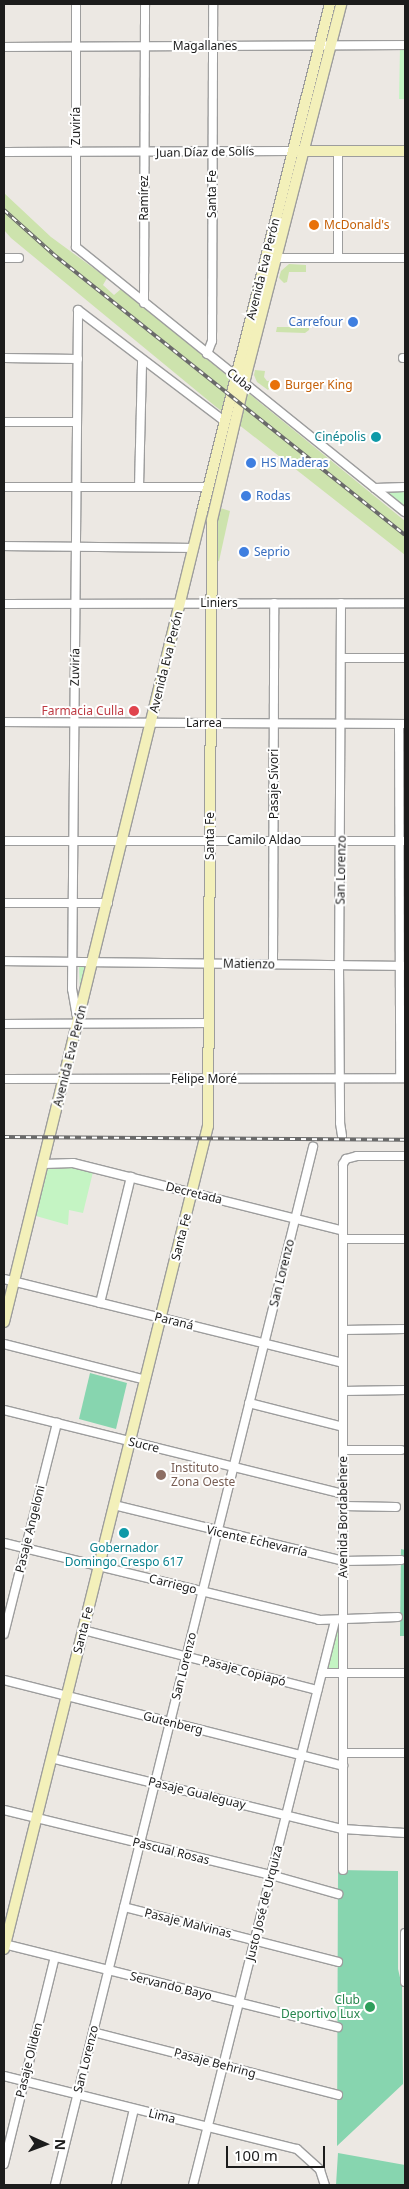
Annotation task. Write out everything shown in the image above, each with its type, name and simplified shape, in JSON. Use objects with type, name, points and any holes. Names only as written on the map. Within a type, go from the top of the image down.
[{"type":"main road","name":"Avenida Eva Perón","points":[[4,1322],[9,1280],[44,1164],[224,421],[330,4]]},
{"type":"main road","name":"Avenida Eva Perón","points":[[213,508],[341,4]]},
{"type":"main road","name":"Juan Díaz de Solís","points":[[292,151],[405,150]]},
{"type":"main road","name":"Santa Fe","points":[[4,1946],[208,1126],[213,508]]},
{"type":"street","name":"Zuviría","points":[[76,4],[76,247]]},
{"type":"street","name":"Ramírez","points":[[144,4],[144,303]]},
{"type":"street","name":"Santa Fe","points":[[208,354],[212,341],[213,4]]},
{"type":"street","name":"Magallanes","points":[[4,47],[405,45]]},
{"type":"street","points":[[338,150],[338,258]]},
{"type":"street","name":"Juan Díaz de Solís","points":[[4,152],[292,151]]},
{"type":"street","name":"Cuba","points":[[76,247],[405,512]]},
{"type":"street","points":[[4,258],[19,258]]},
{"type":"street","points":[[276,258],[405,258]]},
{"type":"street","name":"Zuviría","points":[[78,1024],[72,989],[72,961],[78,310],[142,360]]},
{"type":"street","points":[[4,358],[78,359]]},
{"type":"street","points":[[142,360],[224,421]]},
{"type":"street","points":[[140,486],[142,360]]},
{"type":"street","points":[[4,422],[77,422]]},
{"type":"street","points":[[4,487],[208,487]]},
{"type":"street","points":[[375,488],[405,487]]},
{"type":"street","points":[[4,546],[193,548]]},
{"type":"street","name":"Pasaje Sívori","points":[[273,964],[274,603]]},
{"type":"street","name":"San Lorenzo","points":[[341,603],[339,965],[342,1136]]},
{"type":"street","name":"Liniers","points":[[4,604],[405,603]]},
{"type":"street","points":[[341,658],[405,658]]},
{"type":"street","name":"Larrea","points":[[4,722],[402,724]]},
{"type":"street","points":[[402,724],[403,1078]]},
{"type":"street","name":"Camilo Aldao","points":[[4,841],[402,841]]},
{"type":"street","points":[[4,903],[108,903]]},
{"type":"street","name":"Matienzo","points":[[4,961],[403,966]]},
{"type":"street","points":[[4,1024],[209,1023]]},
{"type":"street","name":"Felipe Moré","points":[[4,1079],[403,1078]]},
{"type":"street","name":"San Lorenzo","points":[[55,2185],[314,1147]]},
{"type":"street","name":"Avenida Bordabehere","points":[[343,1870],[343,1673],[339,1620],[343,1561],[343,1164],[346,1159],[356,1156],[405,1156]]},
{"type":"street","name":"Decretada","points":[[44,1164],[73,1163],[295,1219],[343,1235],[405,1240]]},
{"type":"street","points":[[100,1303],[131,1177]]},
{"type":"street","name":"Paraná","points":[[9,1280],[343,1362]]},
{"type":"street","points":[[343,1330],[405,1329]]},
{"type":"street","points":[[4,1344],[146,1380]]},
{"type":"street","points":[[343,1391],[405,1390]]},
{"type":"street","points":[[249,1403],[343,1427]]},
{"type":"street","name":"Sucre","points":[[4,1410],[343,1494]]},
{"type":"street","name":"Pasaje Angeloni","points":[[4,1634],[57,1424]]},
{"type":"street","points":[[343,1450],[401,1450]]},
{"type":"street","name":"Vicente Echevarría","points":[[114,1506],[343,1561],[401,1560]]},
{"type":"street","points":[[343,1506],[396,1506]]},
{"type":"street","name":"Carriego","points":[[4,1543],[318,1620],[398,1617]]},
{"type":"street","name":"Justo José de Urquiza","points":[[193,2185],[317,1690],[339,1620]]},
{"type":"street","name":"Pasaje Copiapó","points":[[83,1630],[317,1690]]},
{"type":"street","points":[[322,1673],[405,1673]]},
{"type":"street","name":"Gutenberg","points":[[4,1680],[343,1766]]},
{"type":"street","points":[[343,1753],[405,1753]]},
{"type":"street","name":"Pasaje Gualeguay","points":[[52,1758],[343,1829],[405,1833]]},
{"type":"street","name":"Pascual Rosas","points":[[4,1810],[271,1875],[338,1894]]},
{"type":"street","name":"Pasaje Malvinas","points":[[124,1907],[338,1962]]},
{"type":"street","points":[[405,1933],[405,1982]]},
{"type":"street","name":"Servando Bayo","points":[[4,1946],[338,2027]]},
{"type":"street","name":"Pasaje Oliden","points":[[4,2164],[54,1957]]},
{"type":"street","name":"Pasaje Behring","points":[[93,2032],[338,2095]]},
{"type":"street","name":"Lima","points":[[4,2076],[297,2149],[315,2164],[324,2178],[325,2185]]},
{"type":"street","points":[[116,2185],[134,2109]]},
{"type":"green space","points":[[400,47],[405,47],[405,99],[399,99]]},
{"type":"green space","points":[[4,193],[51,237],[107,278],[103,285],[114,295],[121,289],[405,521],[405,555],[215,406],[11,238],[4,230]]},
{"type":"green space","points":[[289,264],[306,265],[306,272],[289,272],[287,282],[284,283],[279,278],[281,271]]},
{"type":"green space","points":[[277,327],[309,327],[309,330],[305,333],[276,332]]},
{"type":"green space","points":[[255,370],[265,371],[264,377],[267,381],[276,380],[268,390],[257,382],[254,375]]},
{"type":"green space","points":[[386,488],[405,488],[405,509],[385,493]]},
{"type":"green space","points":[[217,507],[230,511],[219,561],[215,562]]},
{"type":"green space","points":[[83,965],[85,970],[80,990],[79,967]]},
{"type":"green space","points":[[52,1167],[68,1167],[93,1172],[83,1213],[69,1210],[68,1225],[36,1216],[47,1169]]},
{"type":"green space","points":[[90,1373],[127,1383],[116,1429],[79,1419]]},
{"type":"green space","points":[[401,1549],[405,1550],[405,1636],[400,1636]]},
{"type":"green space","points":[[338,1625],[340,1668],[327,1670],[326,1667]]},
{"type":"green space","name":"Club Deportivo Lux","points":[[338,1870],[398,1871],[398,1969],[402,1986],[403,2084],[337,2146]]},
{"type":"green space","points":[[338,2153],[405,2165],[405,2185],[336,2185]]},
{"type":"railway","points":[[4,210],[53,254],[405,535]]},
{"type":"railway","points":[[4,1137],[405,1140]]},
{"type":"place","name":"McDonald's","points":[[314,225]]},
{"type":"place","name":"Carrefour","points":[[353,322]]},
{"type":"place","name":"Burger King","points":[[275,385]]},
{"type":"place","name":"Cinépolis","points":[[376,437]]},
{"type":"place","name":"HS Maderas","points":[[251,463]]},
{"type":"place","name":"Rodas","points":[[246,496]]},
{"type":"place","name":"Seprio","points":[[244,552]]},
{"type":"place","name":"Farmacia Culla","points":[[134,711]]},
{"type":"place","name":"Instituto Zona Oeste","points":[[161,1475]]},
{"type":"place","name":"Gobernador Domingo Crespo 617","points":[[124,1533]]},
{"type":"place","name":"Club Deportivo Lux","points":[[370,2007]]}]
